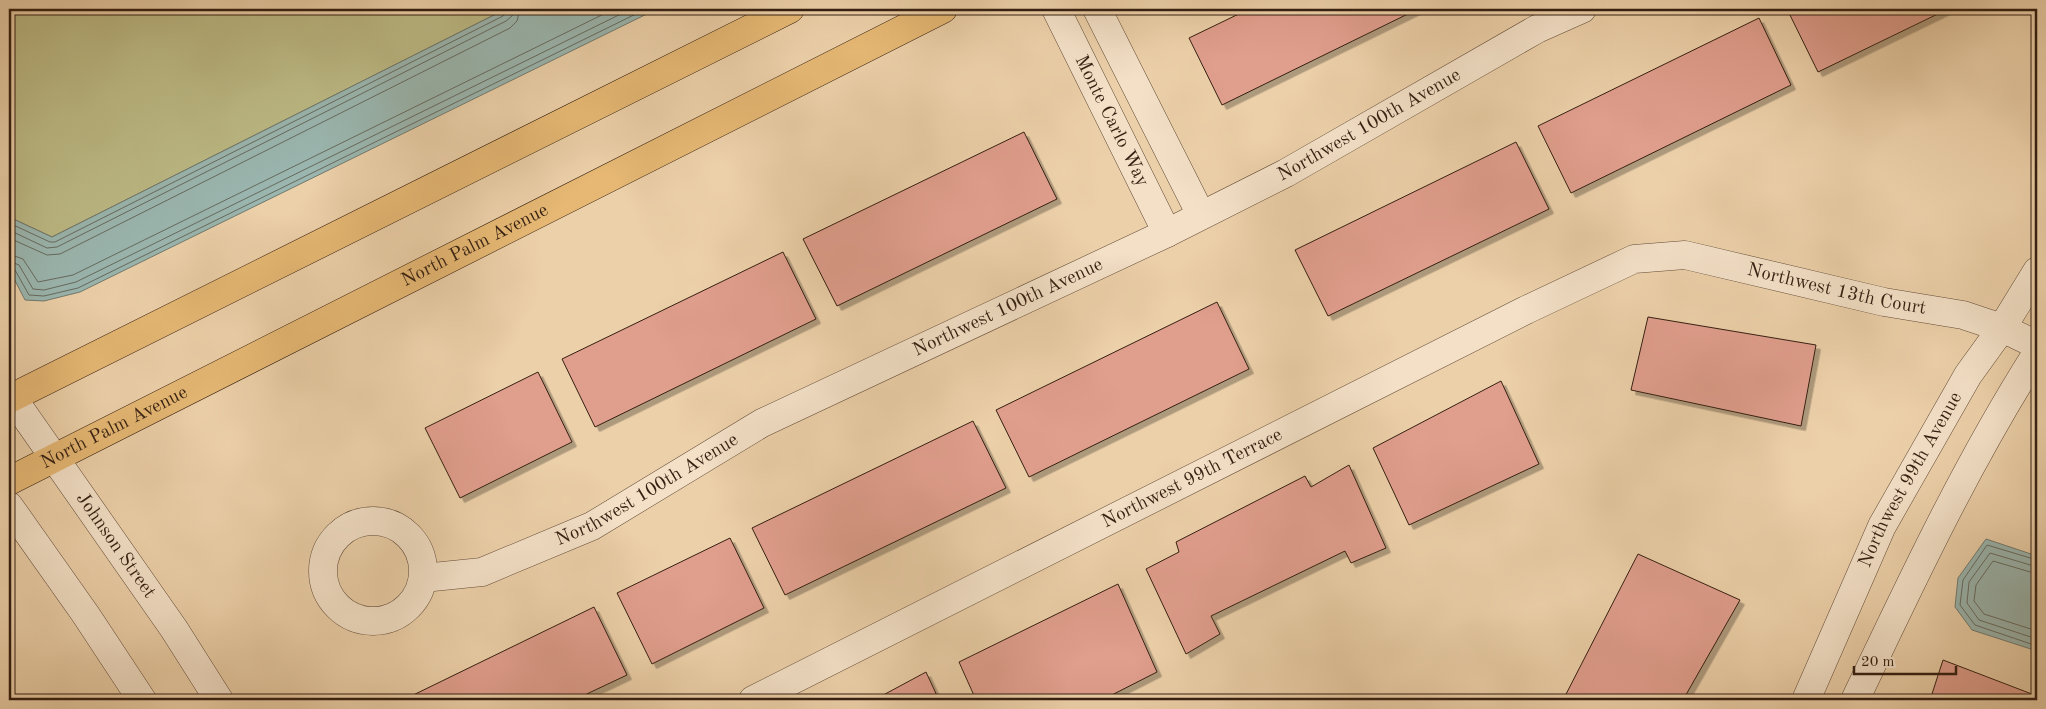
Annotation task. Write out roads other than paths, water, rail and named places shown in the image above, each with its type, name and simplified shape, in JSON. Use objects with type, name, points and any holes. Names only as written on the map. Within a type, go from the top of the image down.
[{"type":"main road","points":[[10,397],[790,9]]},
{"type":"main road","name":"North Palm Avenue","points":[[9,481],[942,9]]},
{"type":"street","name":"Monte Carlo Way","points":[[1056,9],[1167,233]]},
{"type":"street","name":"Monte Carlo Way","points":[[1097,9],[1201,215]]},
{"type":"street","name":"Northwest 100th Avenue","points":[[423,578],[482,572],[592,526],[762,422],[1167,233],[1286,173],[1537,30],[1582,9]]},
{"type":"street","name":"Northwest 13th Court","points":[[1634,259],[1685,255],[1884,302],[1963,315],[2002,328],[2037,345]]},
{"type":"street","name":"Northwest 99th Terrace","points":[[753,700],[1526,310],[1634,259]]},
{"type":"street","name":"Northwest 99th Avenue","points":[[1806,700],[1882,526],[1968,375],[2002,328],[2037,271]]},
{"type":"street","points":[[1855,700],[1912,578],[2000,413],[2037,353]]},
{"type":"street","name":"Johnson Street","points":[[10,397],[174,629],[219,700]]},
{"type":"street","points":[[9,506],[142,700]]},
{"type":"water","points":[[506,9],[657,9],[80,292],[44,301],[25,300],[9,269],[9,217],[52,237]]},
{"type":"water","points":[[1986,539],[2037,556],[2037,651],[1972,630],[1955,607],[1958,578]]}]
